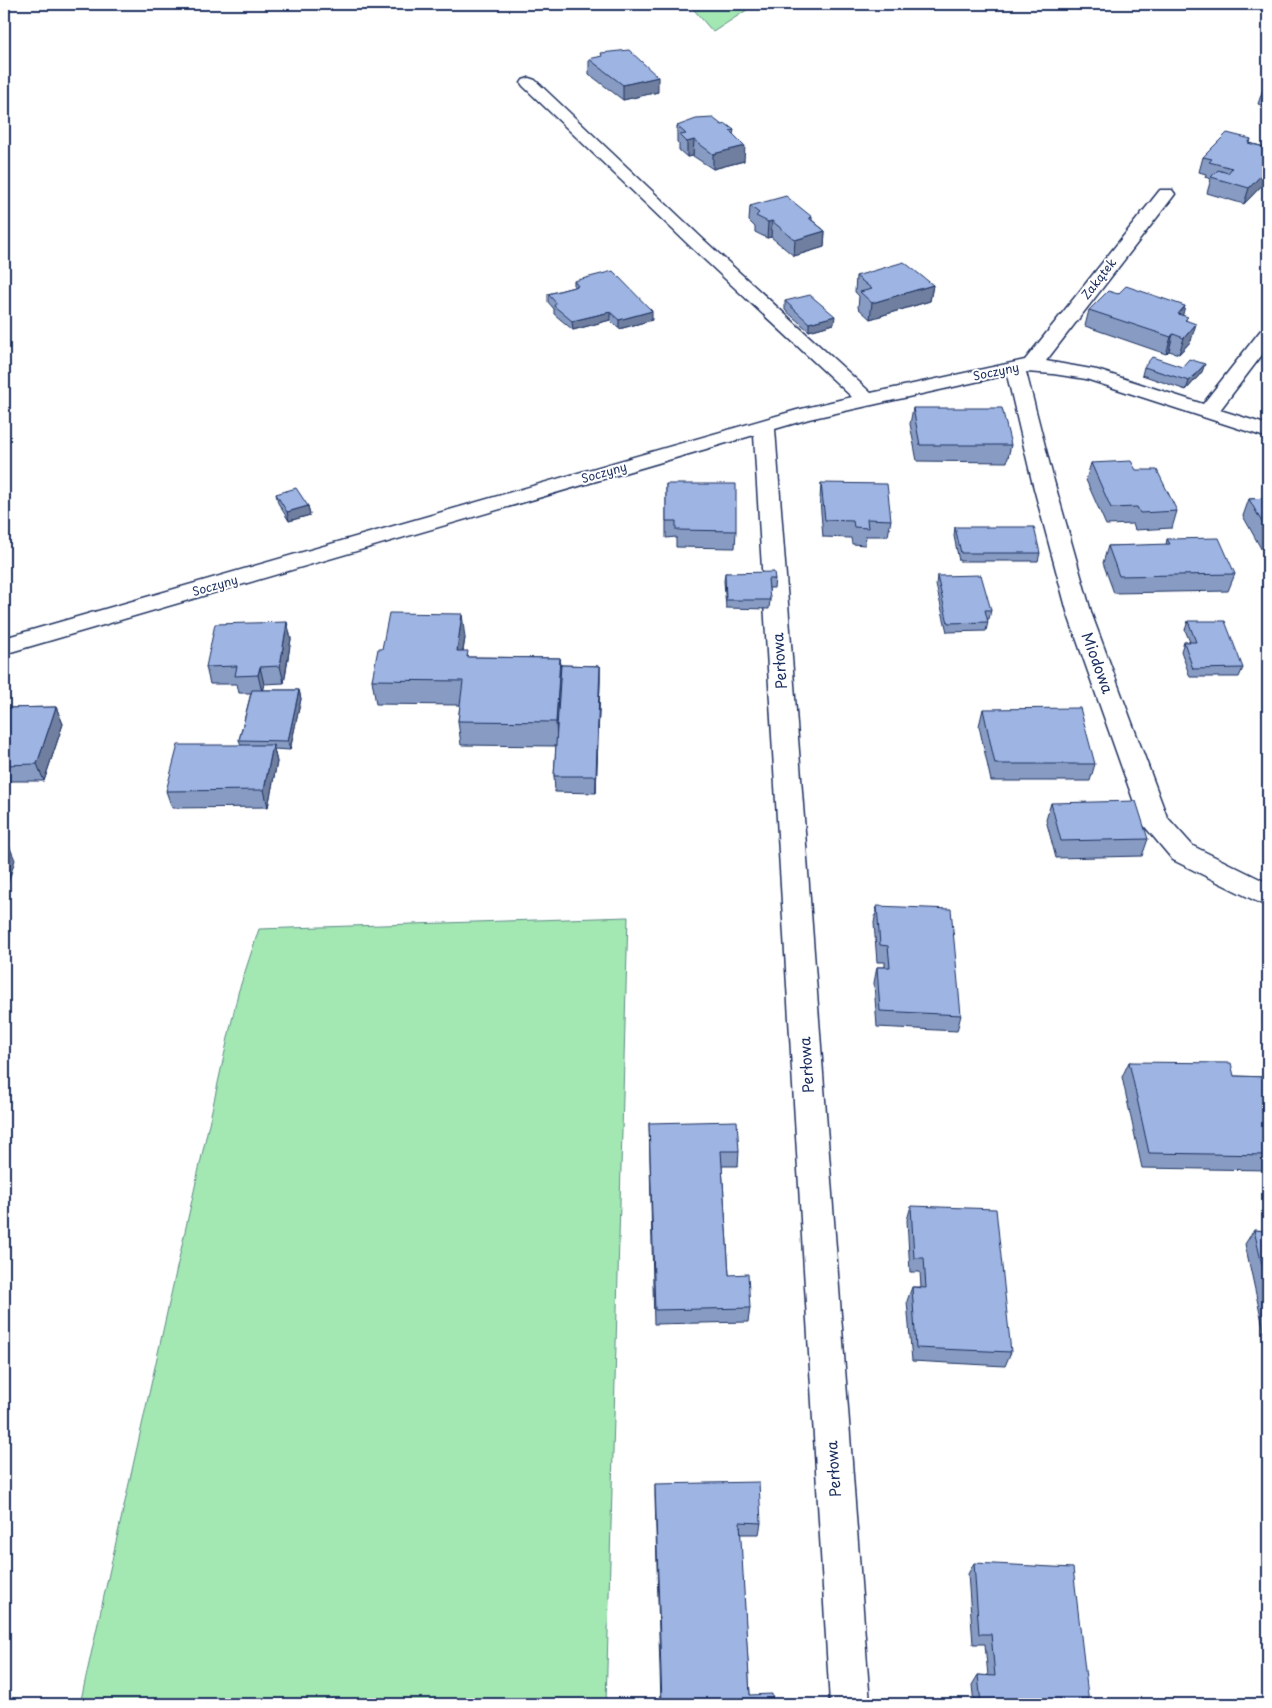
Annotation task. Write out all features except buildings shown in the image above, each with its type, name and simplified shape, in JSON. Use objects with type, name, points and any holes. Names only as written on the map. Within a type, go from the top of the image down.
[{"type":"street","points":[[529,83],[698,244],[867,400]]},
{"type":"street","name":"Zakątek","points":[[1024,366],[1166,194]]},
{"type":"street","points":[[1208,412],[1268,334]]},
{"type":"street","name":"Soczyny","points":[[4,646],[764,426],[867,400],[1024,366],[1060,368],[1090,374],[1268,432]]},
{"type":"street","name":"Miodowa","points":[[1024,366],[1043,481],[1080,615],[1155,822],[1183,853],[1268,896]]},
{"type":"street","name":"Perłowa","points":[[764,426],[850,1704]]},
{"type":"green space","points":[[689,4],[756,4],[713,32]]},
{"type":"green space","points":[[628,917],[606,1704],[80,1704],[238,993],[259,929]]}]
